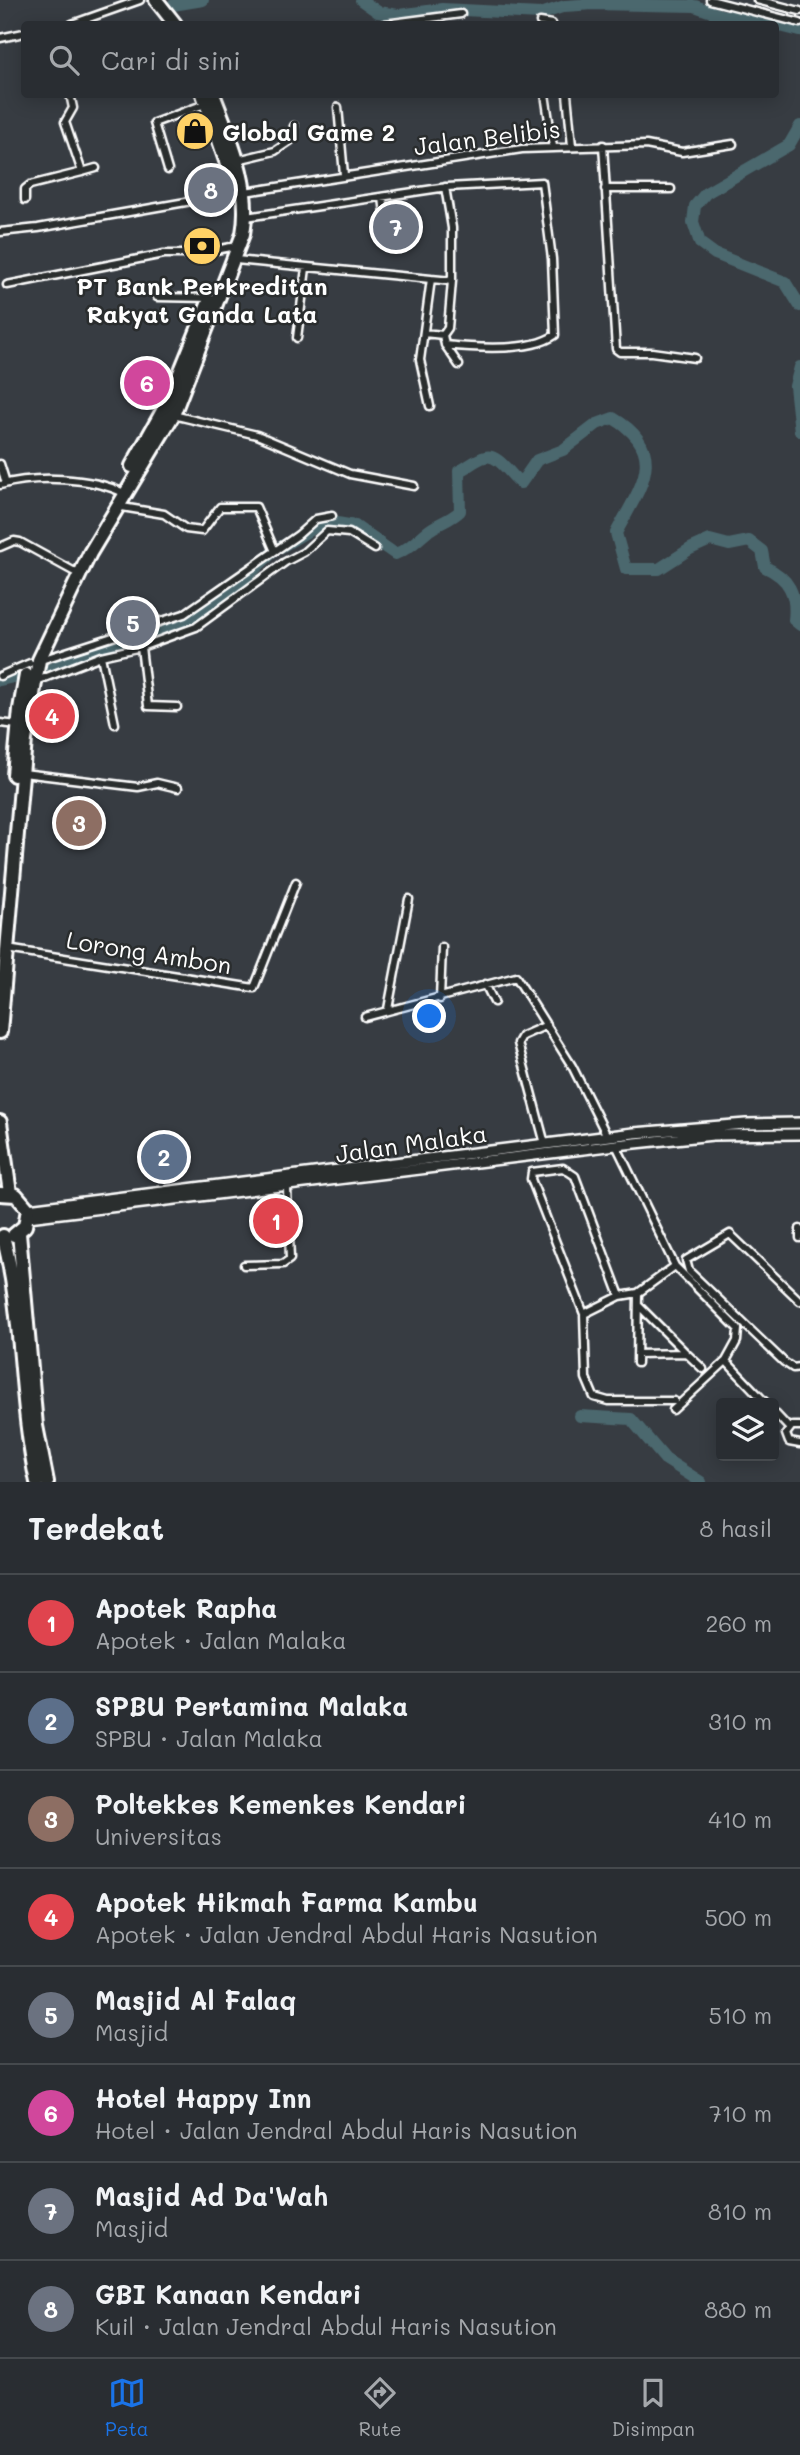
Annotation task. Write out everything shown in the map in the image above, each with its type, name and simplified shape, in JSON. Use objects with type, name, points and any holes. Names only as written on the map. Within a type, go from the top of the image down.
[{"type":"highway","points":[[148,0],[163,21]]},
{"type":"highway","points":[[156,0],[173,21]]},
{"type":"highway","points":[[43,640],[116,506],[120,491],[173,415],[246,217],[225,141],[208,98]]},
{"type":"highway","points":[[0,1032],[7,949],[18,725],[34,664],[73,571],[161,416],[211,298],[234,254],[240,192],[237,160],[225,141]]},
{"type":"highway","points":[[0,936],[23,773],[29,682]]},
{"type":"highway","points":[[0,1122],[5,1193],[21,1198],[28,1213],[19,1233],[36,1426],[47,1482]]},
{"type":"highway","points":[[19,1233],[1,1236],[12,1274],[27,1420],[37,1482]]},
{"type":"street","points":[[80,21],[140,0]]},
{"type":"street","points":[[710,0],[800,23]]},
{"type":"street","points":[[757,0],[781,2],[800,11]]},
{"type":"street","points":[[408,21],[461,14]]},
{"type":"street","points":[[0,38],[21,34]]},
{"type":"street","points":[[71,98],[73,108],[65,122],[82,172]]},
{"type":"street","points":[[168,170],[153,123],[206,98]]},
{"type":"street","points":[[546,98],[553,147]]},
{"type":"street","points":[[567,98],[572,146]]},
{"type":"street","points":[[338,107],[344,175]]},
{"type":"street","points":[[237,160],[284,147],[290,141],[294,126]]},
{"type":"street","name":"Jalan Belibis","points":[[0,232],[38,228],[469,155],[603,145],[651,145],[682,152],[733,144]]},
{"type":"street","points":[[603,145],[616,349],[620,352],[652,352],[695,358]]},
{"type":"street","points":[[25,200],[26,187],[96,168]]},
{"type":"street","points":[[246,217],[445,187],[534,181],[544,184],[556,333],[547,340],[506,346],[482,348],[445,345]]},
{"type":"street","points":[[445,187],[452,228],[452,281],[448,328],[443,335],[445,345],[460,365]]},
{"type":"street","points":[[605,189],[671,189]]},
{"type":"street","points":[[383,197],[388,241]]},
{"type":"street","points":[[7,285],[164,254],[234,254],[306,268],[452,281]]},
{"type":"street","points":[[297,338],[306,268]]},
{"type":"street","points":[[430,279],[420,360],[430,406]]},
{"type":"street","points":[[157,298],[211,298]]},
{"type":"street","points":[[424,333],[443,335]]},
{"type":"street","points":[[173,415],[257,435],[350,474],[414,486]]},
{"type":"street","points":[[0,464],[3,484],[60,481],[120,491]]},
{"type":"street","points":[[116,506],[164,514],[190,530],[202,531],[220,508],[256,507],[274,549]]},
{"type":"street","points":[[0,676],[184,614],[274,549],[298,535],[316,519],[332,516]]},
{"type":"street","points":[[29,682],[101,656],[141,647],[196,627],[285,562],[304,552],[327,531],[349,533],[375,549]]},
{"type":"street","points":[[0,547],[14,541],[20,542],[73,571]]},
{"type":"street","points":[[141,647],[148,706],[177,707]]},
{"type":"street","points":[[101,656],[115,724]]},
{"type":"street","points":[[0,723],[18,725]]},
{"type":"street","points":[[23,773],[138,786],[158,783],[178,788]]},
{"type":"street","name":"Lorong Ambon","points":[[7,949],[254,988],[296,882]]},
{"type":"street","points":[[388,1009],[408,899]]},
{"type":"street","points":[[440,999],[442,947]]},
{"type":"street","points":[[365,1017],[388,1009],[440,999],[509,977],[518,978],[547,1025],[607,1136]]},
{"type":"street","points":[[485,984],[494,1002]]},
{"type":"street","points":[[545,1144],[518,1043],[522,1036],[547,1025]]},
{"type":"street","name":"Jalan Malaka","points":[[28,1213],[287,1188],[607,1136],[746,1124],[800,1123]]},
{"type":"street","name":"Jalan Malaka","points":[[28,1213],[507,1154],[617,1147],[713,1135],[800,1134]]},
{"type":"street","points":[[617,1147],[675,1266],[738,1329],[738,1337],[726,1361],[673,1410]]},
{"type":"street","points":[[620,1296],[575,1176],[563,1168],[532,1172],[531,1179],[584,1314],[586,1378],[594,1397],[608,1401],[674,1401]]},
{"type":"street","points":[[244,1265],[282,1264],[290,1259],[287,1188]]},
{"type":"street","points":[[800,1229],[800,1238]]},
{"type":"street","points":[[800,1301],[730,1234],[727,1233],[685,1260],[689,1271],[784,1362],[793,1368],[800,1367]]},
{"type":"street","points":[[584,1314],[620,1296],[638,1293],[675,1266]]},
{"type":"street","points":[[637,1363],[638,1293]]},
{"type":"street","points":[[638,1305],[703,1369]]},
{"type":"street","points":[[637,1354],[686,1353]]},
{"type":"street","points":[[726,1361],[761,1398]]},
{"type":"street","points":[[779,1417],[789,1428],[788,1440],[800,1444]]},
{"type":"street","points":[[789,1428],[800,1426]]},
{"type":"waterway","points":[[173,5],[203,0]]},
{"type":"waterway","points":[[361,0],[378,12],[399,15],[442,9],[541,14],[565,6],[593,4],[695,6],[720,15],[755,21]]},
{"type":"waterway","points":[[779,26],[800,31]]},
{"type":"waterway","points":[[800,126],[789,145],[706,193],[695,206],[693,222],[700,243],[715,254],[785,282],[800,306]]},
{"type":"waterway","points":[[800,367],[795,386],[800,431]]},
{"type":"waterway","points":[[0,680],[55,668],[100,646],[189,621],[219,602],[274,551],[325,521],[355,526],[395,554],[400,552],[460,511],[459,471],[482,458],[490,457],[500,462],[521,483],[537,460],[563,450],[597,424],[613,418],[631,431],[641,444],[646,458],[640,486],[616,533],[626,569],[659,569],[710,540],[729,545],[749,541],[762,551],[765,567],[780,576],[790,588],[794,602],[794,620],[800,625]]},
{"type":"waterway","points":[[580,1416],[631,1419],[665,1459],[701,1482]]},
{"type":"place","name":"Global Game 2","points":[[195,131]]},
{"type":"place","name":"GBI Kanaan Kendari","points":[[211,190]]},
{"type":"place","name":"Masjid Ad Da'Wah","points":[[396,227]]},
{"type":"place","name":"PT Bank Perkreditan Rakyat Ganda Lata","points":[[202,246]]},
{"type":"place","name":"Hotel Happy Inn","points":[[147,383]]},
{"type":"place","name":"Masjid Al Falaq","points":[[133,623]]},
{"type":"place","name":"Apotek Hikmah Farma Kambu","points":[[52,716]]},
{"type":"place","name":"Poltekkes Kemenkes Kendari","points":[[79,823]]},
{"type":"place","name":"SPBU Pertamina Malaka","points":[[164,1157]]},
{"type":"place","name":"Apotek Rapha","points":[[276,1221]]}]
